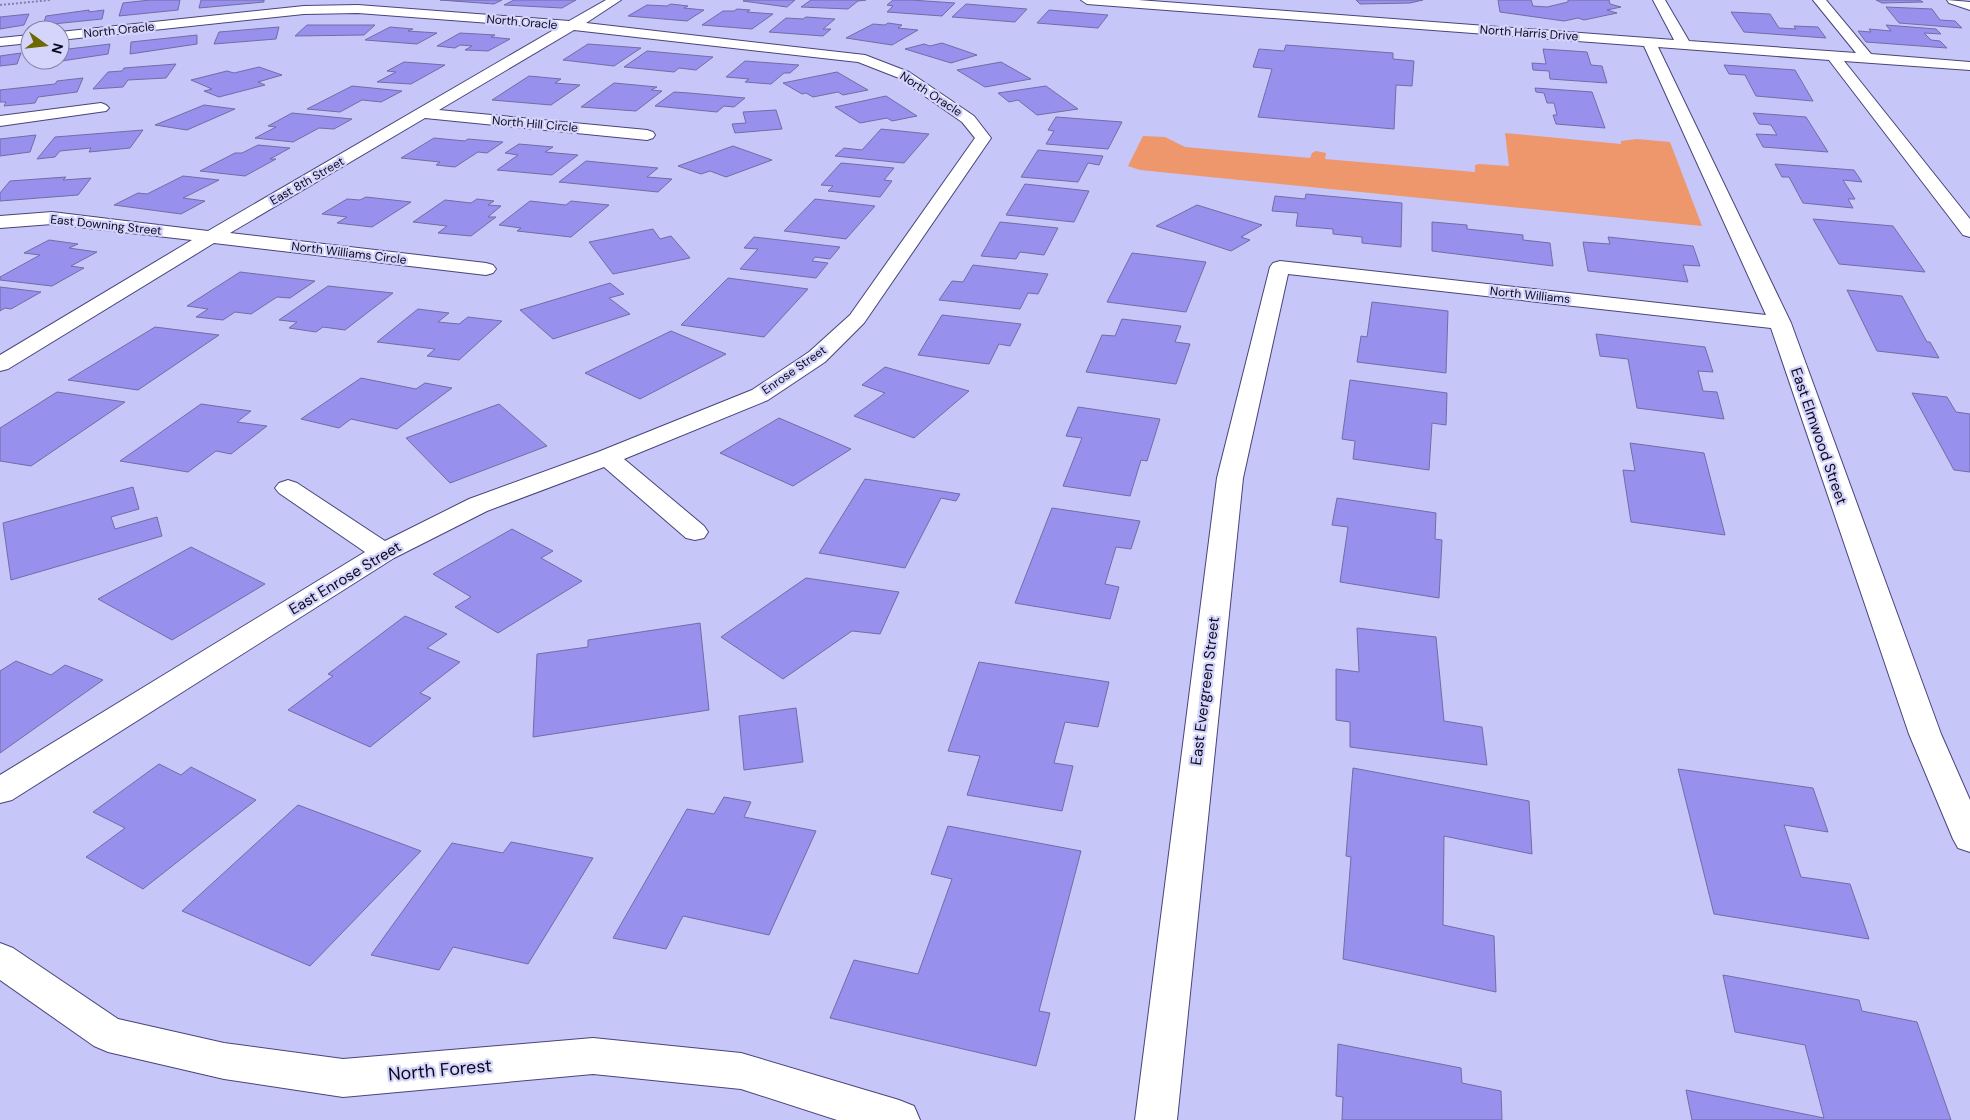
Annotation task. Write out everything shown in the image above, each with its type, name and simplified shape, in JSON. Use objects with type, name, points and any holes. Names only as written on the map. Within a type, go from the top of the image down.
[{"type":"street","name":"East 8th Street","points":[[0,364],[212,236],[615,0]]},
{"type":"street","name":"North Harris Drive","points":[[1087,0],[1970,66]]},
{"type":"street","points":[[1659,0],[1684,45]]},
{"type":"street","points":[[1819,0],[1867,58]]},
{"type":"street","points":[[1953,0],[1970,6]]},
{"type":"street","name":"North Oracle","points":[[70,35],[249,15],[358,9],[572,26],[860,58],[904,75],[968,119]]},
{"type":"street","points":[[0,42],[20,40]]},
{"type":"street","name":"East Elmwood Street","points":[[1649,42],[1780,323],[1925,734],[1970,839]]},
{"type":"street","points":[[1833,56],[1970,231]]},
{"type":"street","points":[[0,121],[101,108]]},
{"type":"street","name":"North Hill Circle","points":[[423,114],[647,135]]},
{"type":"street","name":"Enrose Street","points":[[607,457],[760,395],[817,357],[857,319],[983,138],[968,119]]},
{"type":"street","name":"East Downing Street","points":[[0,222],[52,218],[212,236]]},
{"type":"street","name":"North Williams Circle","points":[[212,236],[486,269]]},
{"type":"street","name":"North Williams","points":[[1280,267],[1780,323]]},
{"type":"street","name":"East Evergreen Street","points":[[1156,1120],[1230,478],[1280,267]]},
{"type":"street","points":[[607,457],[694,532]]},
{"type":"street","name":"East Enrose Street","points":[[0,791],[384,552],[478,505],[607,457]]},
{"type":"street","points":[[288,488],[384,552]]},
{"type":"street","name":"North Forest","points":[[0,959],[108,1034],[224,1061],[343,1078],[593,1056],[740,1071],[899,1120]]},
{"type":"path","points":[[0,5],[51,0]]},
{"type":"shaded area","points":[[1505,133],[1621,144],[1621,141],[1637,139],[1670,142],[1702,226],[1140,170],[1128,166],[1143,136],[1165,137],[1185,147],[1310,158],[1312,153],[1316,151],[1326,153],[1325,159],[1475,172],[1475,165],[1479,164],[1509,166]]},
{"type":"building","points":[[150,0],[180,0],[178,10],[119,16],[123,3]]},
{"type":"building","points":[[201,0],[264,0],[264,2],[199,8]]},
{"type":"building","points":[[440,0],[502,0],[494,4]]},
{"type":"building","points":[[514,0],[576,0],[562,8],[504,5]]},
{"type":"building","points":[[795,0],[787,7],[743,1]]},
{"type":"building","points":[[811,0],[866,0],[858,1],[848,9],[801,7]]},
{"type":"building","points":[[893,0],[955,3],[942,16],[887,12],[893,6],[887,5]]},
{"type":"building","points":[[1356,0],[1423,0],[1410,3],[1360,4]]},
{"type":"building","points":[[1498,0],[1531,0],[1533,6],[1547,7],[1568,2],[1568,0],[1609,0],[1610,4],[1621,7],[1607,10],[1617,13],[1584,20],[1578,18],[1564,21],[1500,12]]},
{"type":"building","points":[[1876,0],[1919,0],[1923,2],[1882,3]]},
{"type":"building","points":[[671,4],[688,6],[684,8],[704,10],[687,21],[628,16],[647,5],[667,6]]},
{"type":"building","points":[[966,4],[1027,9],[1015,22],[952,17]]},
{"type":"building","points":[[1886,7],[1932,9],[1940,20],[1955,21],[1962,28],[1899,23]]},
{"type":"building","points":[[737,9],[750,10],[747,12],[773,14],[752,29],[702,25],[723,11],[734,11]]},
{"type":"building","points":[[89,10],[89,12],[104,10],[102,19],[70,22],[70,20],[45,20],[46,16]]},
{"type":"building","points":[[1049,10],[1108,15],[1098,28],[1037,23]]},
{"type":"building","points":[[1731,12],[1770,14],[1779,28],[1796,29],[1794,26],[1818,27],[1826,38],[1744,32]]},
{"type":"building","points":[[29,14],[26,20],[20,20],[20,26],[0,29],[0,17]]},
{"type":"building","points":[[806,17],[835,19],[823,29],[831,29],[823,36],[769,32],[786,18],[803,19]]},
{"type":"building","points":[[888,23],[902,25],[898,28],[918,30],[892,45],[846,38],[873,24],[885,25]]},
{"type":"building","points":[[307,25],[375,25],[364,35],[295,36]]},
{"type":"building","points":[[1886,25],[1936,29],[1941,34],[1924,33],[1931,40],[1940,41],[1947,48],[1866,42],[1858,31],[1871,32],[1869,29],[1891,31]]},
{"type":"building","points":[[279,27],[276,39],[214,44],[219,32]]},
{"type":"building","points":[[390,27],[413,29],[408,31],[437,33],[417,44],[365,40]]},
{"type":"building","points":[[460,33],[495,35],[491,37],[510,39],[488,51],[465,50],[472,46],[460,45],[455,48],[437,46]]},
{"type":"building","points":[[197,35],[197,44],[130,54],[131,42]]},
{"type":"building","points":[[942,43],[977,55],[951,63],[905,49],[924,44],[930,46]]},
{"type":"building","points":[[110,44],[108,54],[70,60],[70,49]]},
{"type":"building","points":[[588,44],[641,48],[614,66],[563,60]]},
{"type":"building","points":[[1286,45],[1393,53],[1393,59],[1414,61],[1412,86],[1396,85],[1394,129],[1258,117],[1272,69],[1253,67],[1259,49],[1284,51]]},
{"type":"building","points":[[1543,49],[1587,52],[1591,65],[1602,66],[1607,83],[1550,79],[1549,71],[1533,70],[1532,63],[1546,64]]},
{"type":"building","points":[[647,51],[713,57],[696,70],[679,68],[674,72],[624,67]]},
{"type":"building","points":[[20,53],[17,64],[0,66],[0,56]]},
{"type":"building","points":[[745,61],[799,65],[790,73],[784,73],[771,84],[745,82],[749,79],[726,77]]},
{"type":"building","points":[[404,62],[445,65],[411,84],[377,82],[396,72],[387,71]]},
{"type":"building","points":[[1001,62],[1031,79],[985,87],[957,70]]},
{"type":"building","points":[[176,64],[166,78],[128,80],[123,87],[93,89],[108,72],[122,71],[124,68]]},
{"type":"building","points":[[1724,65],[1795,70],[1813,101],[1756,96],[1745,75],[1729,74]]},
{"type":"building","points":[[259,67],[282,75],[258,82],[265,85],[219,97],[204,91],[212,89],[191,80],[227,71],[234,73]]},
{"type":"building","points":[[837,72],[868,90],[843,95],[838,92],[813,97],[806,93],[802,94],[783,83]]},
{"type":"building","points":[[529,76],[561,79],[555,83],[580,85],[551,105],[492,100]]},
{"type":"building","points":[[83,78],[77,92],[38,97],[35,103],[4,106],[6,102],[0,102],[0,90],[55,84],[57,81]]},
{"type":"building","points":[[614,83],[657,87],[651,90],[662,91],[636,111],[581,107]]},
{"type":"building","points":[[352,86],[402,91],[381,102],[362,100],[340,112],[307,109]]},
{"type":"building","points":[[1046,86],[1078,109],[1037,115],[1018,100],[1009,102],[998,93]]},
{"type":"building","points":[[1535,88],[1592,92],[1605,128],[1556,124],[1553,115],[1557,115],[1554,103],[1547,103],[1544,93],[1536,92]]},
{"type":"building","points":[[674,92],[745,98],[734,107],[724,106],[717,112],[655,106]]},
{"type":"building","points":[[886,96],[917,116],[892,121],[887,118],[860,123],[835,107]]},
{"type":"building","points":[[204,105],[235,109],[187,130],[155,125]]},
{"type":"building","points":[[776,110],[782,129],[735,133],[732,124],[746,123],[743,112]]},
{"type":"building","points":[[292,113],[352,119],[334,129],[319,128],[293,142],[255,138],[276,127],[268,126]]},
{"type":"building","points":[[1753,113],[1806,117],[1828,152],[1763,147],[1756,134],[1777,135],[1771,125],[1759,124]]},
{"type":"building","points":[[1056,117],[1122,122],[1108,149],[1046,144],[1054,131],[1048,130]]},
{"type":"building","points":[[881,129],[929,134],[904,163],[835,156],[844,148],[862,150]]},
{"type":"building","points":[[143,130],[130,148],[89,152],[91,148],[60,151],[55,157],[37,159],[55,137]]},
{"type":"building","points":[[36,135],[30,152],[0,156],[0,139]]},
{"type":"building","points":[[434,138],[503,142],[487,153],[478,152],[455,167],[436,165],[440,162],[401,158]]},
{"type":"building","points":[[519,144],[553,147],[545,152],[578,155],[552,175],[497,170],[518,155],[505,153]]},
{"type":"building","points":[[258,145],[290,148],[270,159],[276,159],[245,176],[200,171],[235,153],[242,153]]},
{"type":"building","points":[[733,146],[772,160],[726,177],[710,171],[701,174],[678,166]]},
{"type":"building","points":[[1038,150],[1103,156],[1099,165],[1088,163],[1078,182],[1021,177]]},
{"type":"building","points":[[586,161],[658,168],[647,177],[672,179],[658,192],[559,182]]},
{"type":"building","points":[[841,163],[894,168],[884,180],[892,181],[880,197],[828,191],[833,186],[821,185]]},
{"type":"building","points":[[1775,164],[1854,170],[1862,182],[1843,180],[1855,199],[1848,199],[1853,208],[1803,203],[1789,177],[1782,177]]},
{"type":"building","points":[[183,176],[219,180],[183,198],[205,201],[181,214],[114,205],[138,193],[147,194]]},
{"type":"building","points":[[66,177],[63,180],[91,178],[78,195],[0,201],[0,193],[10,181]]},
{"type":"building","points":[[1025,184],[1089,191],[1074,222],[1006,215]]},
{"type":"building","points":[[1306,194],[1402,203],[1401,247],[1362,243],[1362,237],[1333,234],[1333,229],[1296,226],[1298,213],[1272,211],[1275,196],[1305,199]]},
{"type":"building","points":[[366,197],[411,202],[372,227],[337,223],[347,217],[322,214],[347,199],[360,200]]},
{"type":"building","points":[[477,199],[494,201],[488,205],[501,206],[488,217],[496,217],[471,236],[438,233],[447,226],[413,222],[445,200],[471,203]]},
{"type":"building","points":[[815,199],[875,206],[846,239],[784,231]]},
{"type":"building","points":[[530,201],[566,205],[571,201],[609,205],[571,237],[517,231],[521,228],[499,225]]},
{"type":"building","points":[[1197,205],[1262,225],[1241,237],[1250,240],[1231,251],[1156,226]]},
{"type":"building","points":[[1813,219],[1893,226],[1925,272],[1839,264]]},
{"type":"building","points":[[1000,222],[1058,228],[1044,255],[1020,252],[1016,259],[981,256]]},
{"type":"building","points":[[1432,222],[1467,225],[1467,229],[1523,235],[1523,240],[1550,243],[1553,266],[1432,251]]},
{"type":"building","points":[[653,229],[660,239],[671,236],[690,258],[613,274],[589,242]]},
{"type":"building","points":[[754,237],[840,247],[830,259],[815,257],[812,261],[828,263],[816,278],[740,269],[758,249],[744,248]]},
{"type":"building","points":[[1608,237],[1693,246],[1700,266],[1683,265],[1688,282],[1588,271],[1583,242],[1610,244]]},
{"type":"building","points":[[49,240],[78,244],[69,248],[97,252],[71,266],[84,268],[52,286],[0,280],[0,277],[40,255],[24,253]]},
{"type":"building","points":[[1132,253],[1206,262],[1186,312],[1107,302]]},
{"type":"building","points":[[973,265],[1048,274],[1038,294],[1028,293],[1020,309],[939,300],[952,281],[963,282]]},
{"type":"building","points":[[240,272],[315,281],[290,298],[277,297],[251,314],[235,312],[223,320],[196,317],[208,309],[187,306]]},
{"type":"building","points":[[728,278],[808,289],[764,337],[681,325]]},
{"type":"building","points":[[610,283],[624,294],[609,298],[630,314],[553,339],[520,310]]},
{"type":"building","points":[[328,286],[393,293],[345,330],[323,327],[316,332],[289,328],[297,322],[279,320]]},
{"type":"building","points":[[0,287],[41,292],[11,309],[5,308],[0,311]]},
{"type":"building","points":[[1847,290],[1902,296],[1927,342],[1930,342],[1939,358],[1877,351]]},
{"type":"building","points":[[1372,302],[1448,311],[1446,373],[1357,362],[1361,336],[1367,337]]},
{"type":"building","points":[[418,309],[449,313],[438,322],[459,324],[468,317],[502,321],[459,360],[427,356],[435,349],[377,342]]},
{"type":"building","points":[[942,315],[1021,324],[1010,346],[999,344],[989,364],[918,355]]},
{"type":"building","points":[[1122,319],[1181,326],[1175,342],[1190,344],[1176,384],[1086,372],[1102,335],[1115,336]]},
{"type":"building","points":[[155,327],[219,335],[138,390],[68,380]]},
{"type":"building","points":[[671,331],[726,354],[640,399],[585,373]]},
{"type":"building","points":[[1596,334],[1705,347],[1713,372],[1698,371],[1703,391],[1717,392],[1724,419],[1637,408],[1628,359],[1600,356]]},
{"type":"building","points":[[885,367],[969,391],[914,438],[854,416],[885,393],[862,385]]},
{"type":"building","points":[[361,378],[416,389],[425,383],[452,388],[397,429],[351,419],[339,428],[301,419]]},
{"type":"building","points":[[1350,380],[1447,393],[1446,425],[1432,423],[1429,470],[1353,459],[1355,441],[1342,439]]},
{"type":"building","points":[[57,392],[125,402],[31,466],[0,461],[0,428]]},
{"type":"building","points":[[1912,393],[1947,397],[1956,412],[1970,414],[1970,472],[1954,470]]},
{"type":"building","points":[[201,404],[251,411],[237,422],[267,426],[231,454],[216,451],[188,472],[120,461]]},
{"type":"building","points":[[499,404],[547,446],[450,483],[406,438]]},
{"type":"building","points":[[1078,407],[1160,419],[1147,461],[1141,460],[1130,496],[1063,486],[1082,438],[1066,436]]},
{"type":"building","points":[[779,418],[851,449],[793,486],[720,453]]},
{"type":"building","points":[[1630,443],[1704,453],[1725,535],[1631,522],[1623,470],[1635,471]]},
{"type":"building","points":[[865,479],[960,494],[956,501],[941,498],[905,568],[819,553]]},
{"type":"building","points":[[133,487],[139,509],[111,517],[115,529],[157,517],[162,536],[11,580],[3,523]]},
{"type":"building","points":[[1337,498],[1436,513],[1435,539],[1442,540],[1439,598],[1340,582],[1348,527],[1332,525]]},
{"type":"building","points":[[1052,508],[1140,521],[1131,549],[1116,547],[1105,584],[1119,587],[1110,619],[1015,603]]},
{"type":"building","points":[[512,529],[553,551],[541,558],[582,581],[498,633],[455,607],[471,597],[433,574]]},
{"type":"building","points":[[191,547],[265,584],[172,640],[98,599]]},
{"type":"building","points":[[806,578],[899,592],[880,634],[852,631],[783,679],[721,637]]},
{"type":"building","points":[[405,616],[447,634],[427,648],[460,662],[420,693],[431,698],[370,747],[288,710],[333,676],[328,674]]},
{"type":"building","points":[[700,623],[709,710],[533,737],[537,654],[588,647],[588,640]]},
{"type":"building","points":[[1357,628],[1436,637],[1444,721],[1482,727],[1487,765],[1350,747],[1350,722],[1336,720],[1336,669],[1359,672]]},
{"type":"building","points":[[16,661],[51,675],[65,665],[103,680],[0,753],[0,671]]},
{"type":"building","points":[[979,662],[1109,682],[1098,727],[1065,722],[1054,763],[1073,766],[1062,811],[967,795],[980,756],[948,751]]},
{"type":"building","points":[[796,708],[803,762],[744,770],[739,716]]},
{"type":"building","points":[[159,764],[181,775],[191,767],[256,800],[143,889],[86,857],[125,828],[93,812]]},
{"type":"building","points":[[1353,768],[1529,801],[1532,854],[1444,836],[1443,925],[1494,936],[1496,992],[1343,959],[1351,857],[1346,856]]},
{"type":"building","points":[[1678,769],[1813,788],[1828,832],[1784,825],[1801,877],[1850,884],[1869,939],[1714,914]]},
{"type":"building","points":[[724,797],[751,802],[744,817],[816,831],[769,935],[683,916],[666,949],[613,938],[687,809],[714,814]]},
{"type":"building","points":[[298,805],[421,851],[310,966],[182,911]]},
{"type":"building","points":[[948,826],[1081,851],[1039,1011],[1050,1013],[1036,1066],[830,1018],[854,960],[918,974],[952,879],[931,874]]},
{"type":"building","points":[[511,842],[593,858],[528,964],[453,947],[439,970],[371,955],[452,843],[503,853]]},
{"type":"building","points":[[1723,975],[1859,1000],[1862,1011],[1917,1022],[1951,1120],[1692,1120],[1686,1090],[1824,1118],[1805,1045],[1735,1032]]},
{"type":"building","points":[[1338,1044],[1461,1068],[1462,1083],[1501,1091],[1502,1120],[1342,1120],[1343,1097],[1336,1096]]}]
